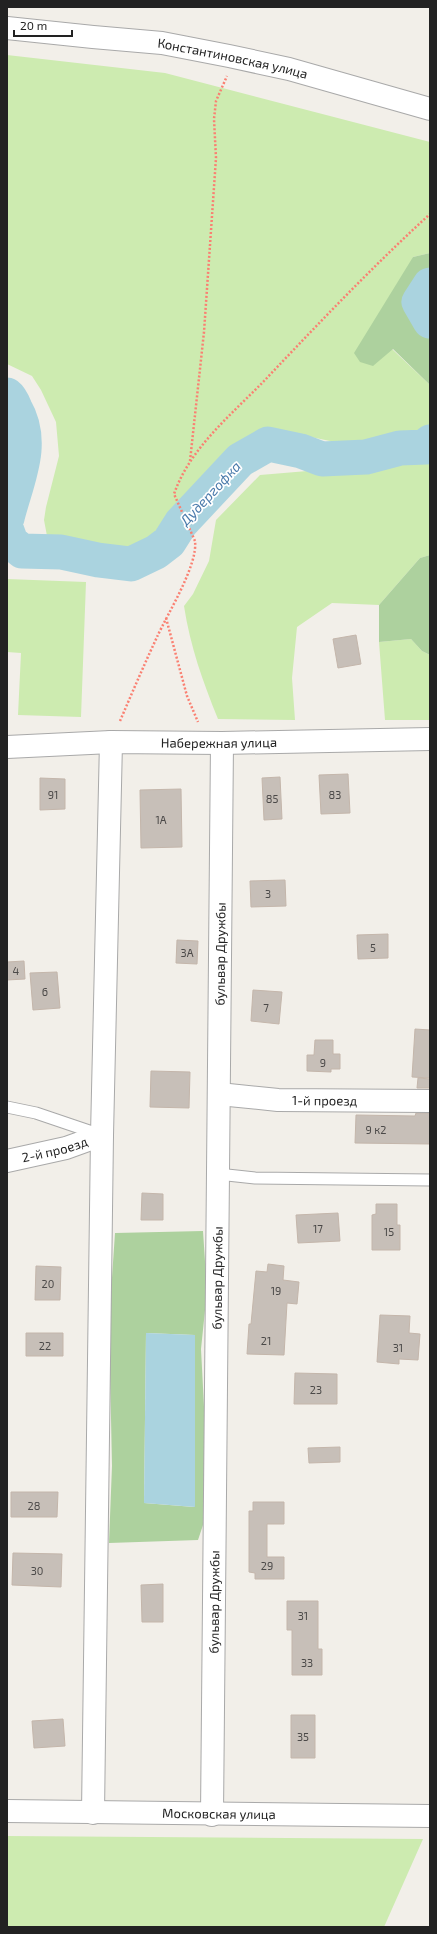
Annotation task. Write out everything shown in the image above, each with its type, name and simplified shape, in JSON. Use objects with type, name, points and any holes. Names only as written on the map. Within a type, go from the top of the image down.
[{"type":"street","name":"Константиновская улица","points":[[7,28],[93,38],[162,43],[289,69],[430,110]]},
{"type":"street","name":"Набережная улица","points":[[7,747],[111,742],[430,739]]},
{"type":"street","points":[[93,1813],[102,1135],[111,742]]},
{"type":"street","name":"бульвар Дружбы","points":[[212,1814],[219,1094],[215,742]]},
{"type":"street","name":"1-й проезд","points":[[219,1094],[278,1100],[430,1101]]},
{"type":"street","name":"2-й проезд","points":[[7,1161],[66,1148],[102,1135]]},
{"type":"street","name":"Московская улица","points":[[7,1811],[430,1816]]},
{"type":"lane","points":[[7,1107],[36,1113],[102,1135]]},
{"type":"lane","points":[[218,1174],[255,1178],[430,1180]]},
{"type":"path","points":[[190,463],[204,332],[216,158],[214,119],[216,101],[228,74],[229,56]]},
{"type":"path","points":[[111,742],[190,567],[196,549],[195,541],[174,494],[178,482],[198,450],[387,254],[430,214]]},
{"type":"path","points":[[166,618],[187,696],[215,742]]},
{"type":"green space","points":[[7,55],[165,73],[430,142],[430,253],[413,257],[392,349],[430,385],[430,433],[389,436],[345,447],[330,441],[282,431],[269,431],[256,437],[228,460],[206,485],[175,513],[151,544],[136,551],[113,550],[84,541],[47,536],[44,520],[59,456],[56,422],[41,390],[32,376],[7,364]]},
{"type":"green space","points":[[430,253],[430,385],[393,349],[373,366],[360,362],[354,353],[413,257]]},
{"type":"green space","points":[[410,462],[430,462],[430,555],[420,558],[379,605],[332,603],[297,627],[292,678],[295,720],[218,719],[198,664],[184,606],[193,594],[209,561],[216,520],[260,475],[343,468],[383,467]]},
{"type":"green space","points":[[430,555],[430,655],[422,651],[411,639],[379,642],[379,605],[420,558]]},
{"type":"green space","points":[[7,579],[86,582],[81,717],[18,715],[21,653],[7,652]]},
{"type":"green space","points":[[411,639],[422,651],[430,655],[430,720],[385,720],[379,642]]},
{"type":"green space","points":[[203,1231],[207,1291],[201,1349],[206,1445],[203,1525],[198,1540],[109,1543],[112,1466],[109,1322],[115,1233]],"holes":[[[146,1333],[195,1335],[194,1507],[144,1503]]]},
{"type":"green space","points":[[7,1836],[423,1839],[384,1927],[7,1927]]},
{"type":"water","points":[[146,1333],[195,1335],[195,1507],[144,1503]]},
{"type":"building","points":[[356,635],[361,664],[338,668],[333,639]]},
{"type":"building","points":[[348,774],[350,813],[321,814],[319,775]]},
{"type":"building","points":[[280,777],[282,819],[264,820],[262,778]]},
{"type":"building","points":[[40,778],[65,779],[65,809],[40,810]]},
{"type":"building","points":[[181,789],[182,847],[141,848],[140,790]]},
{"type":"building","points":[[285,880],[286,906],[251,907],[250,881]]},
{"type":"building","points":[[388,934],[388,958],[358,959],[357,935]]},
{"type":"building","points":[[177,940],[198,941],[197,964],[176,963]]},
{"type":"building","points":[[24,961],[25,979],[7,980],[7,962]]},
{"type":"building","points":[[57,972],[60,1008],[33,1010],[30,973]]},
{"type":"building","points":[[253,990],[282,992],[279,1024],[251,1021]]},
{"type":"building","points":[[415,1029],[430,1030],[430,1078],[412,1077]]},
{"type":"building","points":[[315,1040],[333,1040],[333,1054],[340,1054],[340,1069],[331,1069],[331,1072],[307,1071],[307,1055],[314,1055]]},
{"type":"building","points":[[151,1071],[190,1072],[189,1108],[150,1107]]},
{"type":"building","points":[[418,1078],[430,1079],[430,1088],[417,1088]]},
{"type":"building","points":[[416,1113],[430,1113],[430,1144],[355,1143],[356,1115],[415,1116]]},
{"type":"building","points":[[142,1193],[163,1194],[163,1220],[141,1220]]},
{"type":"building","points":[[376,1204],[397,1204],[397,1225],[400,1225],[400,1250],[372,1250],[372,1215],[376,1214]]},
{"type":"building","points":[[338,1213],[340,1241],[298,1243],[296,1215]]},
{"type":"building","points":[[268,1264],[284,1266],[283,1280],[299,1282],[297,1304],[287,1303],[284,1355],[247,1354],[249,1324],[251,1324],[256,1271],[267,1272]]},
{"type":"building","points":[[36,1266],[61,1267],[60,1300],[35,1300]]},
{"type":"building","points":[[380,1315],[410,1316],[409,1333],[420,1334],[418,1360],[399,1359],[399,1364],[377,1362]]},
{"type":"building","points":[[26,1333],[63,1333],[63,1356],[26,1356]]},
{"type":"building","points":[[295,1373],[337,1374],[337,1404],[294,1404]]},
{"type":"building","points":[[340,1447],[340,1462],[309,1463],[308,1448]]},
{"type":"building","points":[[11,1492],[58,1492],[57,1517],[11,1517]]},
{"type":"building","points":[[253,1502],[284,1502],[284,1524],[267,1524],[267,1557],[284,1557],[284,1579],[255,1579],[255,1573],[249,1572],[249,1511],[253,1511]]},
{"type":"building","points":[[13,1553],[62,1554],[61,1587],[12,1585]]},
{"type":"building","points":[[163,1584],[163,1622],[142,1622],[141,1585]]},
{"type":"building","points":[[287,1601],[318,1601],[318,1649],[322,1649],[322,1675],[292,1675],[292,1630],[287,1630]]},
{"type":"building","points":[[291,1715],[315,1715],[315,1758],[291,1758]]},
{"type":"building","points":[[63,1719],[65,1746],[34,1748],[32,1721]]},
{"type":"waterway","name":"Дудергофка","points":[[430,285],[419,302],[430,321]]},
{"type":"waterway","name":"Дудергофка","points":[[7,395],[12,401],[21,422],[24,435],[22,463],[7,518]]},
{"type":"waterway","name":"Дудергофка","points":[[7,531],[11,542],[22,551],[61,552],[98,560],[131,564],[156,552],[169,542],[181,523],[240,460],[268,444],[301,451],[322,459],[366,457],[400,448],[426,447],[430,442]]}]
